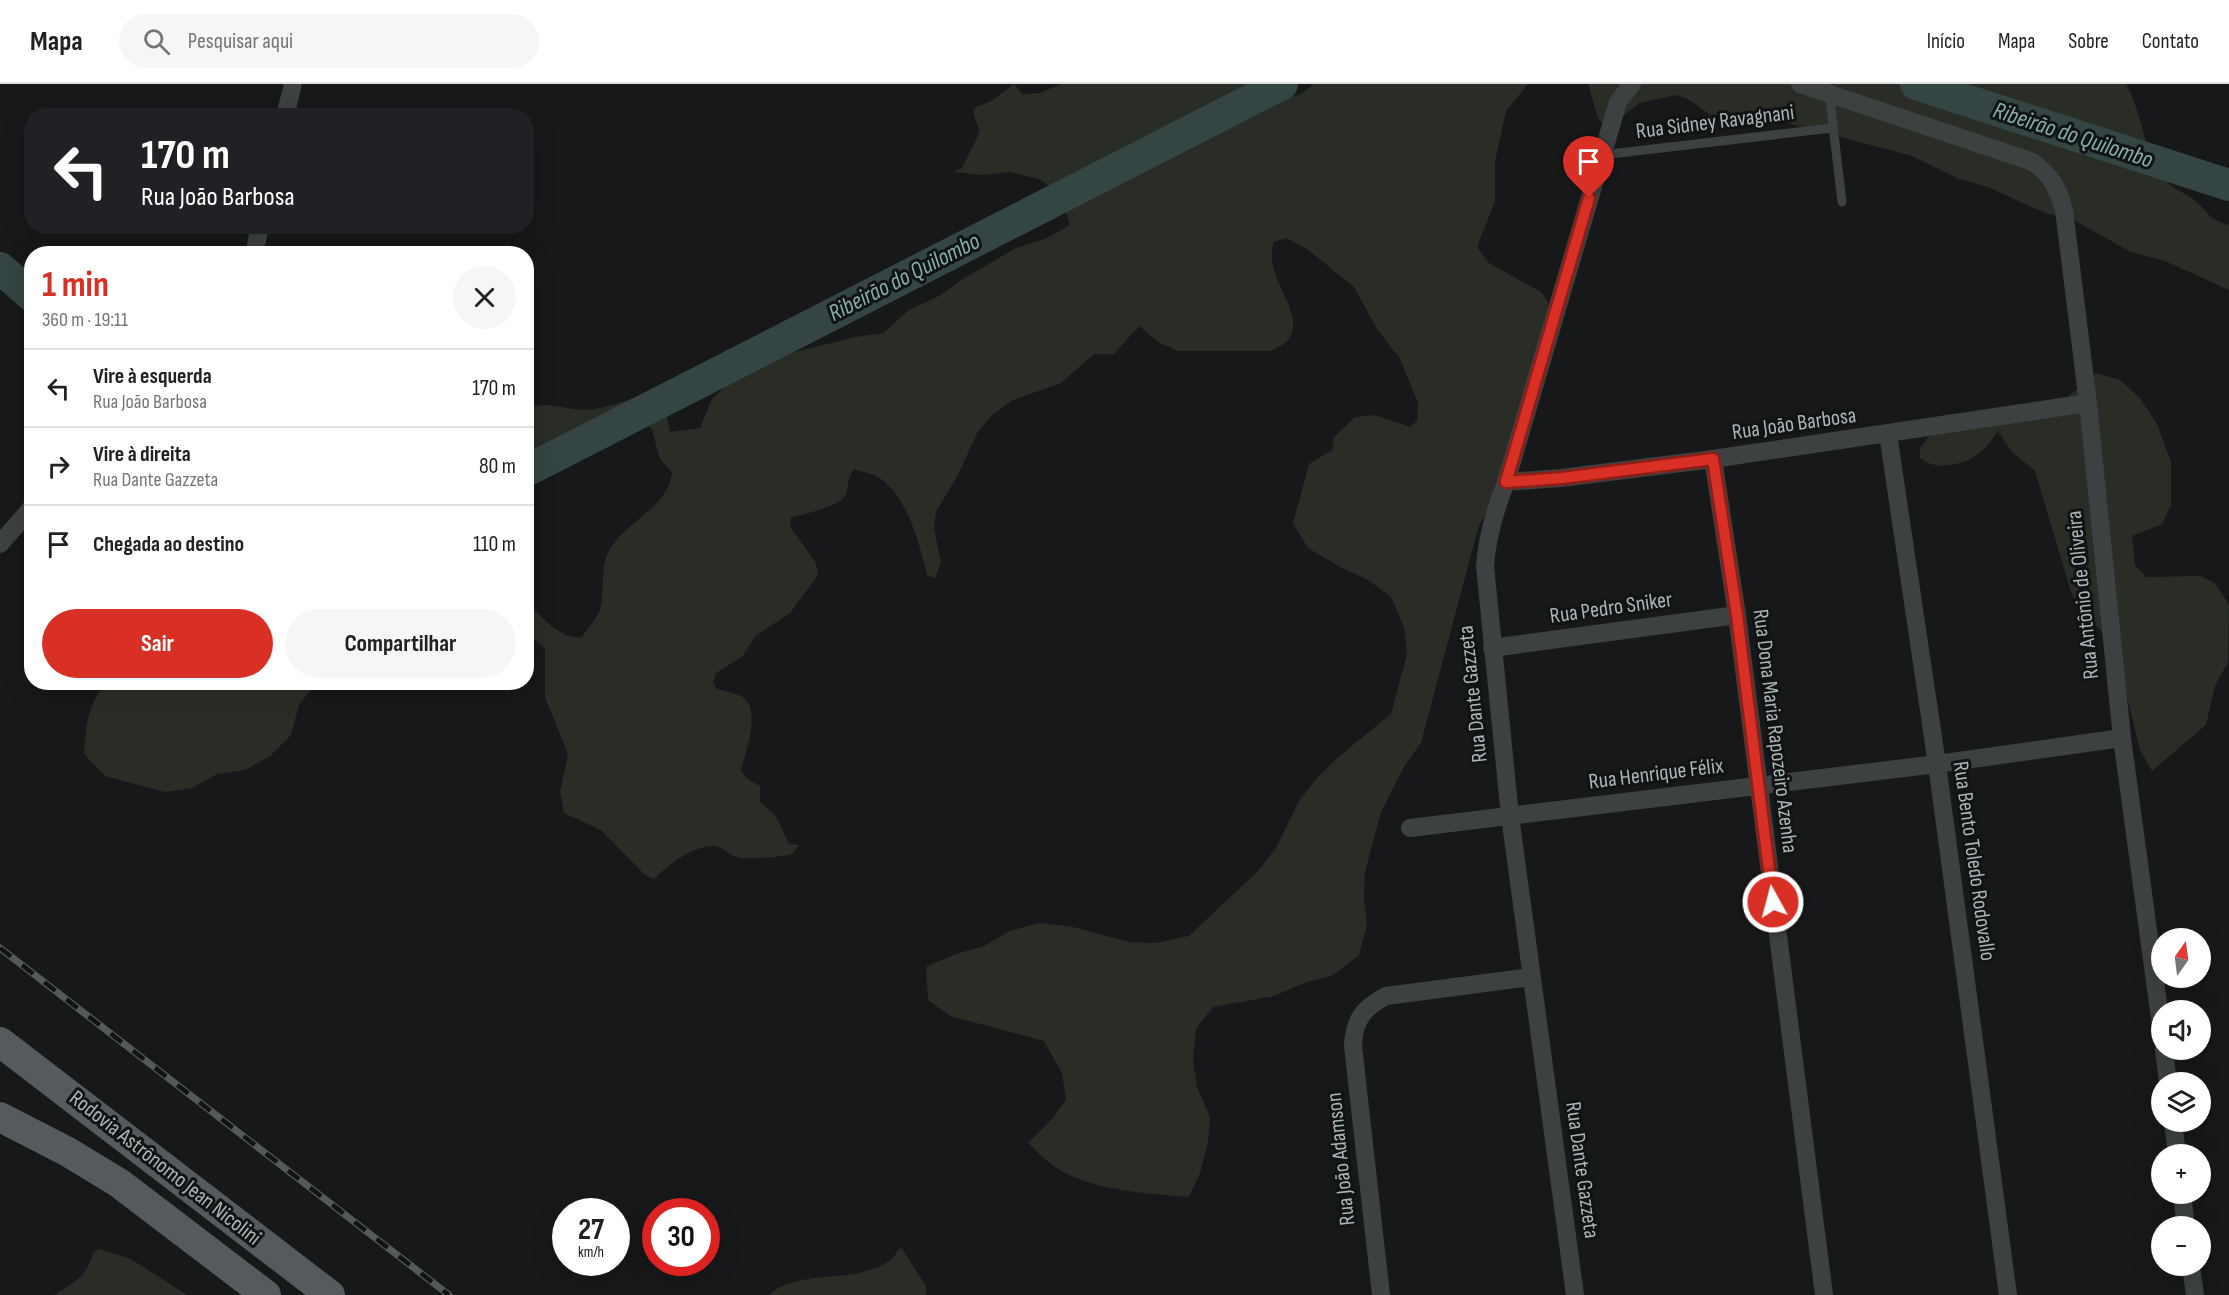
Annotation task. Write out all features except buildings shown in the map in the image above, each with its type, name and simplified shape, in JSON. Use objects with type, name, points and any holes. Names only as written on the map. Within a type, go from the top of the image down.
[{"type":"main road","name":"Rodovia Astrônomo Jean Nicolini","points":[[0,1041],[330,1295]]},
{"type":"main road","name":"Rodovia Astrônomo Jean Nicolini","points":[[0,1117],[68,1152],[119,1183],[266,1295]]},
{"type":"street","points":[[287,108],[293,84]]},
{"type":"street","name":"Rua Dante Gazzeta","points":[[1575,1295],[1510,816],[1485,557],[1487,540],[1618,102],[1632,84]]},
{"type":"street","points":[[1800,84],[1829,92]]},
{"type":"street","name":"Rua Antônio de Oliveira","points":[[1829,92],[2033,162],[2047,173],[2058,188],[2064,210],[2088,403],[2122,738],[2158,1000]]},
{"type":"street","name":"Rua João Barbosa","points":[[1506,482],[1562,478],[1713,459],[2088,403]]},
{"type":"street","name":"Rua Bento Toledo Rodovallo","points":[[1888,434],[1936,764],[2008,1295]]},
{"type":"street","name":"Rua Dona Maria Rapozeiro Azenha","points":[[1713,459],[1737,615],[1824,1295]]},
{"type":"street","points":[[0,544],[24,516]]},
{"type":"street","name":"Rua Pedro Sniker","points":[[1492,648],[1737,615]]},
{"type":"street","name":"Rua Henrique Félix","points":[[1410,828],[1936,764],[2122,738]]},
{"type":"street","name":"Rua João Adamson","points":[[1381,1295],[1353,1046],[1354,1031],[1359,1018],[1374,1002],[1386,996],[1531,977]]},
{"type":"street","points":[[2193,1276],[2195,1295]]},
{"type":"lane","points":[[1829,92],[1842,202]]},
{"type":"lane","name":"Rua Sidney Ravagnani","points":[[1602,155],[1833,128]]},
{"type":"shaded area","points":[[1014,84],[1022,94],[1040,93],[1061,84],[1255,84],[1263,105],[1301,94],[1313,84],[1528,84],[1506,111],[1495,161],[1495,201],[1477,247],[1489,263],[1541,292],[1548,302],[1549,324],[1505,488],[1479,525],[1421,743],[1405,765],[1381,812],[1365,872],[1364,898],[1367,925],[1359,955],[1333,975],[1304,983],[1274,996],[1213,1007],[1196,1029],[1193,1060],[1197,1087],[1210,1117],[1208,1143],[1200,1173],[1189,1197],[1137,1192],[1099,1185],[1066,1173],[1046,1160],[1028,1143],[1049,1122],[1066,1100],[1062,1073],[1044,1041],[950,1016],[928,1000],[926,967],[956,954],[984,946],[1010,931],[1038,923],[1069,926],[1129,942],[1155,943],[1189,936],[1259,870],[1276,848],[1299,801],[1316,779],[1337,758],[1391,714],[1407,654],[1404,627],[1391,597],[1368,580],[1308,548],[1293,523],[1309,464],[1332,450],[1334,437],[1355,417],[1375,415],[1410,427],[1417,421],[1418,403],[1400,359],[1377,329],[1354,287],[1307,249],[1286,238],[1274,242],[1272,249],[1274,270],[1292,316],[1293,327],[1290,337],[1283,345],[1269,351],[1178,351],[1160,343],[1139,326],[1114,354],[1094,354],[1061,383],[1013,400],[991,416],[977,433],[959,473],[936,512],[934,528],[941,563],[935,578],[927,575],[921,550],[901,501],[884,481],[874,475],[854,469],[845,496],[836,504],[791,518],[790,526],[816,563],[818,575],[790,613],[755,636],[743,656],[716,673],[713,683],[717,689],[741,696],[749,704],[752,723],[741,771],[746,778],[760,786],[760,802],[776,816],[789,844],[799,845],[793,854],[747,858],[734,856],[716,846],[706,847],[681,857],[654,879],[645,875],[601,830],[564,813],[560,792],[568,754],[545,697],[545,649],[534,639],[534,610],[559,631],[574,637],[582,637],[600,609],[605,561],[608,553],[619,537],[664,494],[672,472],[660,459],[652,430],[647,424],[584,445],[534,473],[534,406],[548,405],[591,410],[622,402],[660,387],[670,432],[700,428],[712,399],[733,379],[758,364],[794,352],[883,333],[909,310],[939,296],[966,277],[1016,248],[1045,239],[1070,225],[1062,196],[1039,179],[1010,172],[982,175],[954,172],[962,168],[980,131],[973,113],[976,107],[991,101]]},
{"type":"shaded area","points":[[1588,84],[2126,84],[2147,145],[2165,180],[2192,198],[2212,217],[2229,225],[2229,290],[2165,261],[2131,252],[2075,221],[2045,213],[1988,187],[1959,179],[1912,156],[1761,116],[1756,125],[1739,126],[1719,121],[1688,99],[1677,95],[1639,103],[1618,120],[1602,123],[1598,118]]},
{"type":"shaded area","points":[[2096,373],[2120,380],[2140,398],[2157,424],[2171,462],[2171,505],[2162,524],[2132,536],[2135,565],[2146,577],[2200,576],[2215,583],[2229,605],[2228,662],[2215,686],[2206,725],[2152,771],[2140,750],[2123,680],[2105,635],[2079,607],[2071,592],[2035,471],[2011,451],[1998,431],[1983,450],[1961,463],[1934,465],[1920,458],[1920,448],[1933,431],[2056,407]]},
{"type":"shaded area","points":[[311,690],[299,705],[291,735],[270,756],[245,770],[217,774],[192,788],[165,792],[105,776],[84,754],[91,708],[100,691]]},
{"type":"shaded area","points":[[901,1247],[926,1286],[926,1295],[768,1295],[796,1281],[859,1273],[875,1268],[891,1260]]},
{"type":"shaded area","points":[[100,1249],[131,1259],[187,1295],[54,1295],[80,1278],[88,1267],[94,1251]]},
{"type":"waterway","name":"Ribeirão do Quilombo","points":[[534,467],[1282,84]]},
{"type":"waterway","name":"Ribeirão do Quilombo","points":[[1916,84],[2229,185]]},
{"type":"waterway","name":"Ribeirão do Quilombo","points":[[0,268],[24,289]]},
{"type":"railway","points":[[0,948],[449,1295]]},
{"type":"route","points":[[1589,198],[1506,482],[1562,478],[1713,459],[1737,615],[1773,902]]}]
